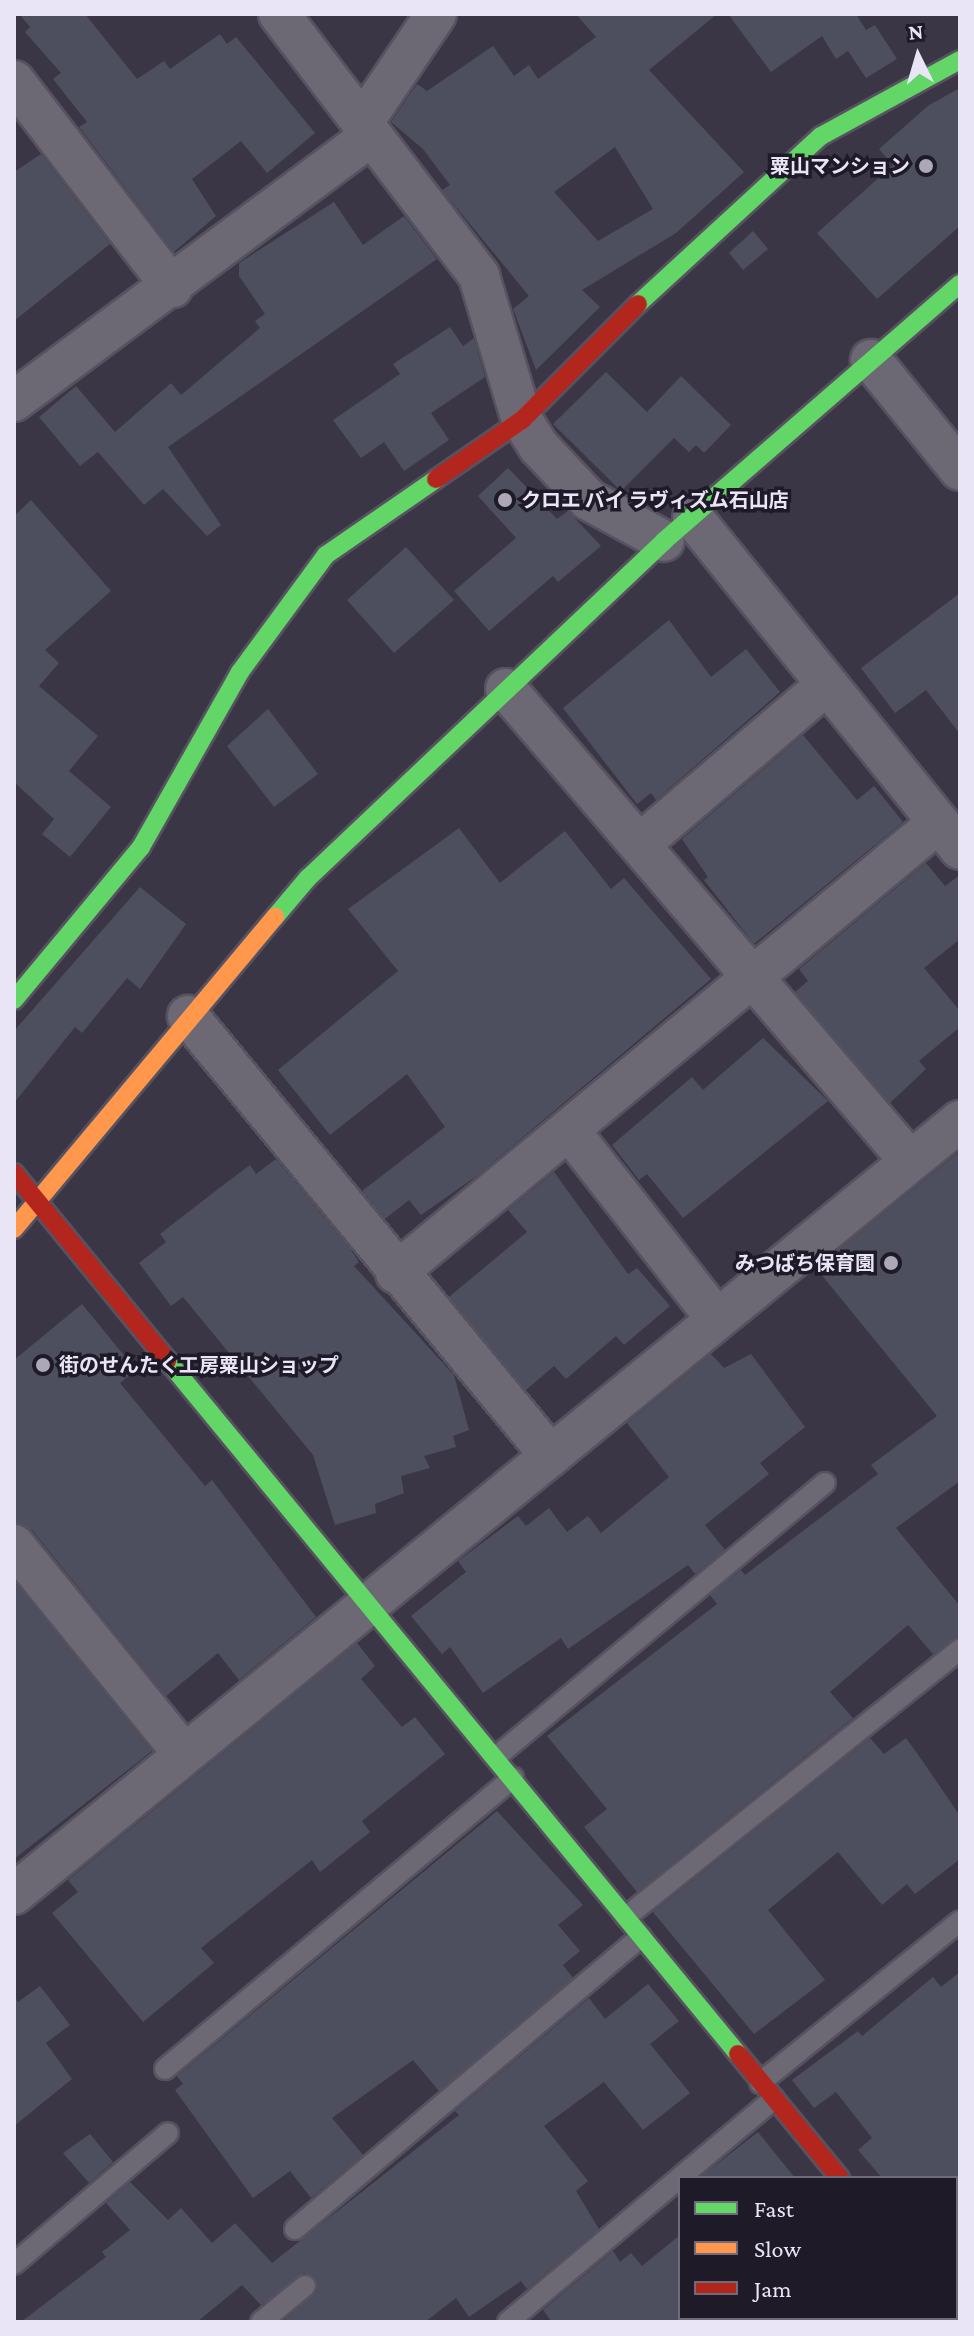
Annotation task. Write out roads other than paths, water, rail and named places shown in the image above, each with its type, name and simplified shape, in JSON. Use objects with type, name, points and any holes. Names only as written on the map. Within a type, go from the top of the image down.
[{"type":"street","points":[[279,14],[479,276],[522,420],[589,500],[679,530],[826,685],[949,836],[751,974],[396,1273]]},
{"type":"street","points":[[14,401],[172,287],[367,130],[436,14]]},
{"type":"street","points":[[14,1000],[141,847],[240,672],[326,555],[522,420],[670,272],[821,136],[960,60]]},
{"type":"street","points":[[14,81],[172,287]]},
{"type":"street","points":[[14,1229],[265,922],[506,689],[679,530],[960,284]]},
{"type":"street","points":[[871,360],[960,470]]},
{"type":"street","points":[[640,844],[826,685]]},
{"type":"street","points":[[506,689],[910,1161]]},
{"type":"street","points":[[188,1016],[396,1273],[551,1456]]},
{"type":"street","points":[[14,1894],[960,1121]]},
{"type":"street","points":[[569,1130],[716,1318]]},
{"type":"street","points":[[14,1173],[838,2176]]},
{"type":"street","points":[[14,1545],[183,1753]]},
{"type":"lane","points":[[496,1757],[825,1483]]},
{"type":"lane","points":[[626,1917],[960,1649]]},
{"type":"lane","points":[[165,2069],[513,1778]]},
{"type":"lane","points":[[508,2322],[960,1921]]},
{"type":"lane","points":[[295,2229],[641,1937]]},
{"type":"lane","points":[[14,2264],[168,2133]]},
{"type":"lane","points":[[261,2322],[305,2286]]},
{"type":"place","name":"粟山マンション","points":[[926,166]]},
{"type":"place","name":"クロエ バイ ラヴィズム石山店","points":[[505,500]]},
{"type":"place","name":"みつばち保育園","points":[[891,1263]]},
{"type":"place","name":"街のせんたく工房粟山ショップ","points":[[43,1365]]}]
